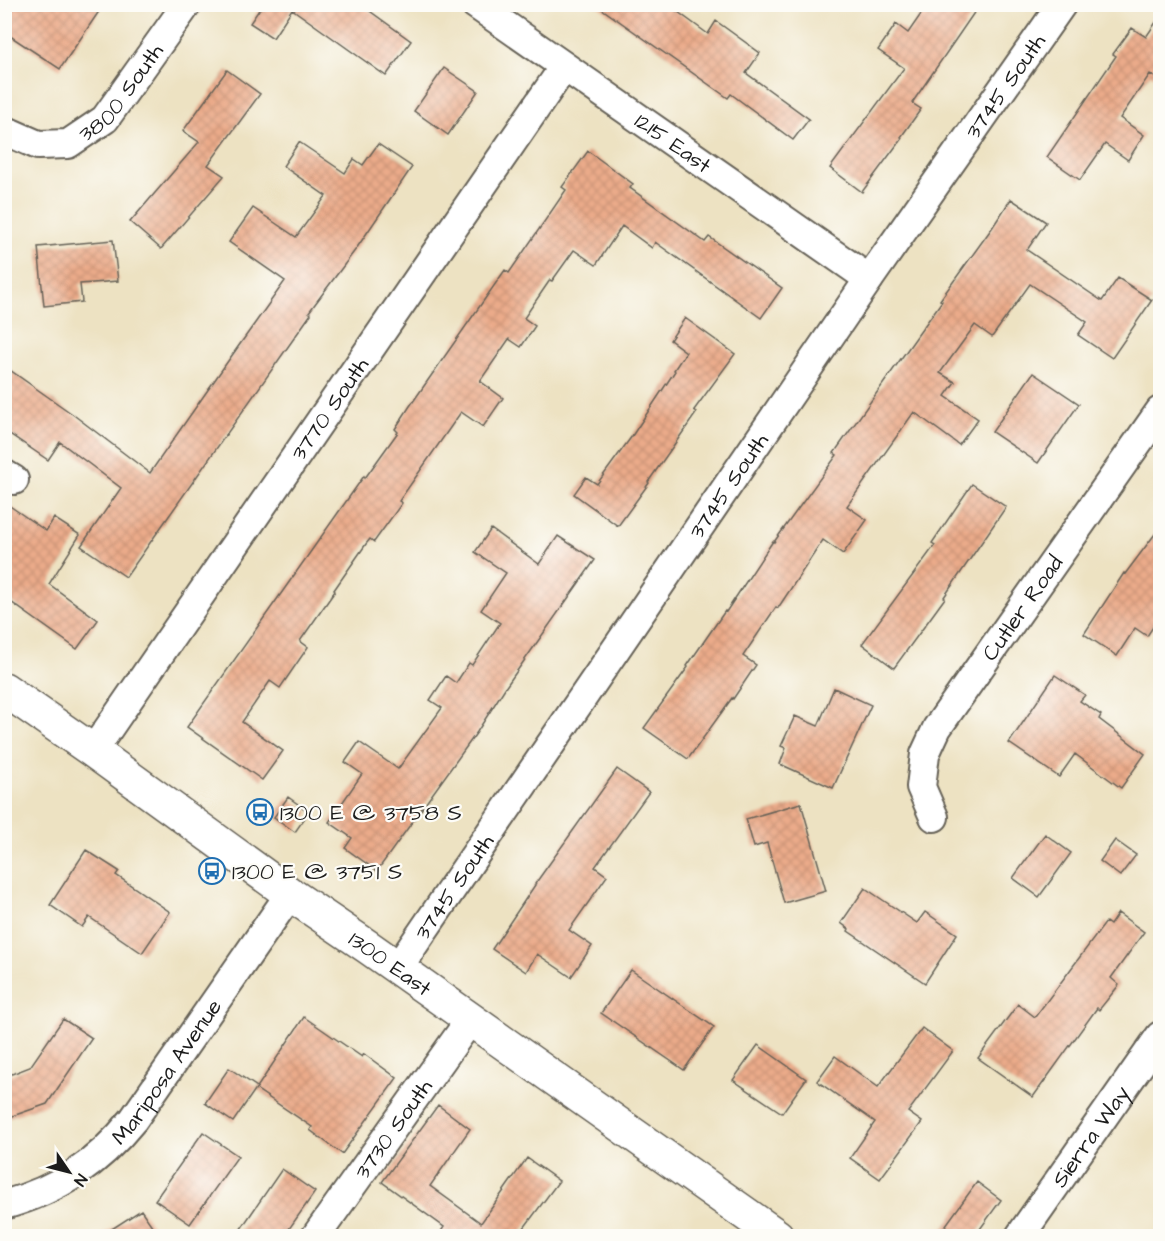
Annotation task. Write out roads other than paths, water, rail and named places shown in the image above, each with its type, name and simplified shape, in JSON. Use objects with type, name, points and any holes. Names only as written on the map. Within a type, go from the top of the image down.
[{"type":"main road","name":"1300 East","points":[[4,689],[290,894],[777,1236]]},
{"type":"street","name":"3800 South","points":[[4,130],[38,146],[68,144],[105,119],[187,4]]},
{"type":"street","name":"1215 East","points":[[476,4],[564,68],[869,279]]},
{"type":"street","name":"3745 South","points":[[397,969],[869,279],[1062,4]]},
{"type":"street","name":"3770 South","points":[[93,751],[564,68]]},
{"type":"street","name":"Cutler Road","points":[[934,816],[921,787],[925,754],[937,728],[1161,411]]},
{"type":"street","name":"Mariposa Avenue","points":[[4,1205],[46,1191],[73,1176],[95,1160],[116,1140],[133,1120],[290,894]]},
{"type":"street","name":"3730 South","points":[[316,1236],[470,1020]]},
{"type":"street","name":"Sierra Way","points":[[1020,1236],[1161,1036]]},
{"type":"place","name":"1300 E @ 3758 S","points":[[260,812]]},
{"type":"place","name":"1300 E @ 3751 S","points":[[212,871]]}]
